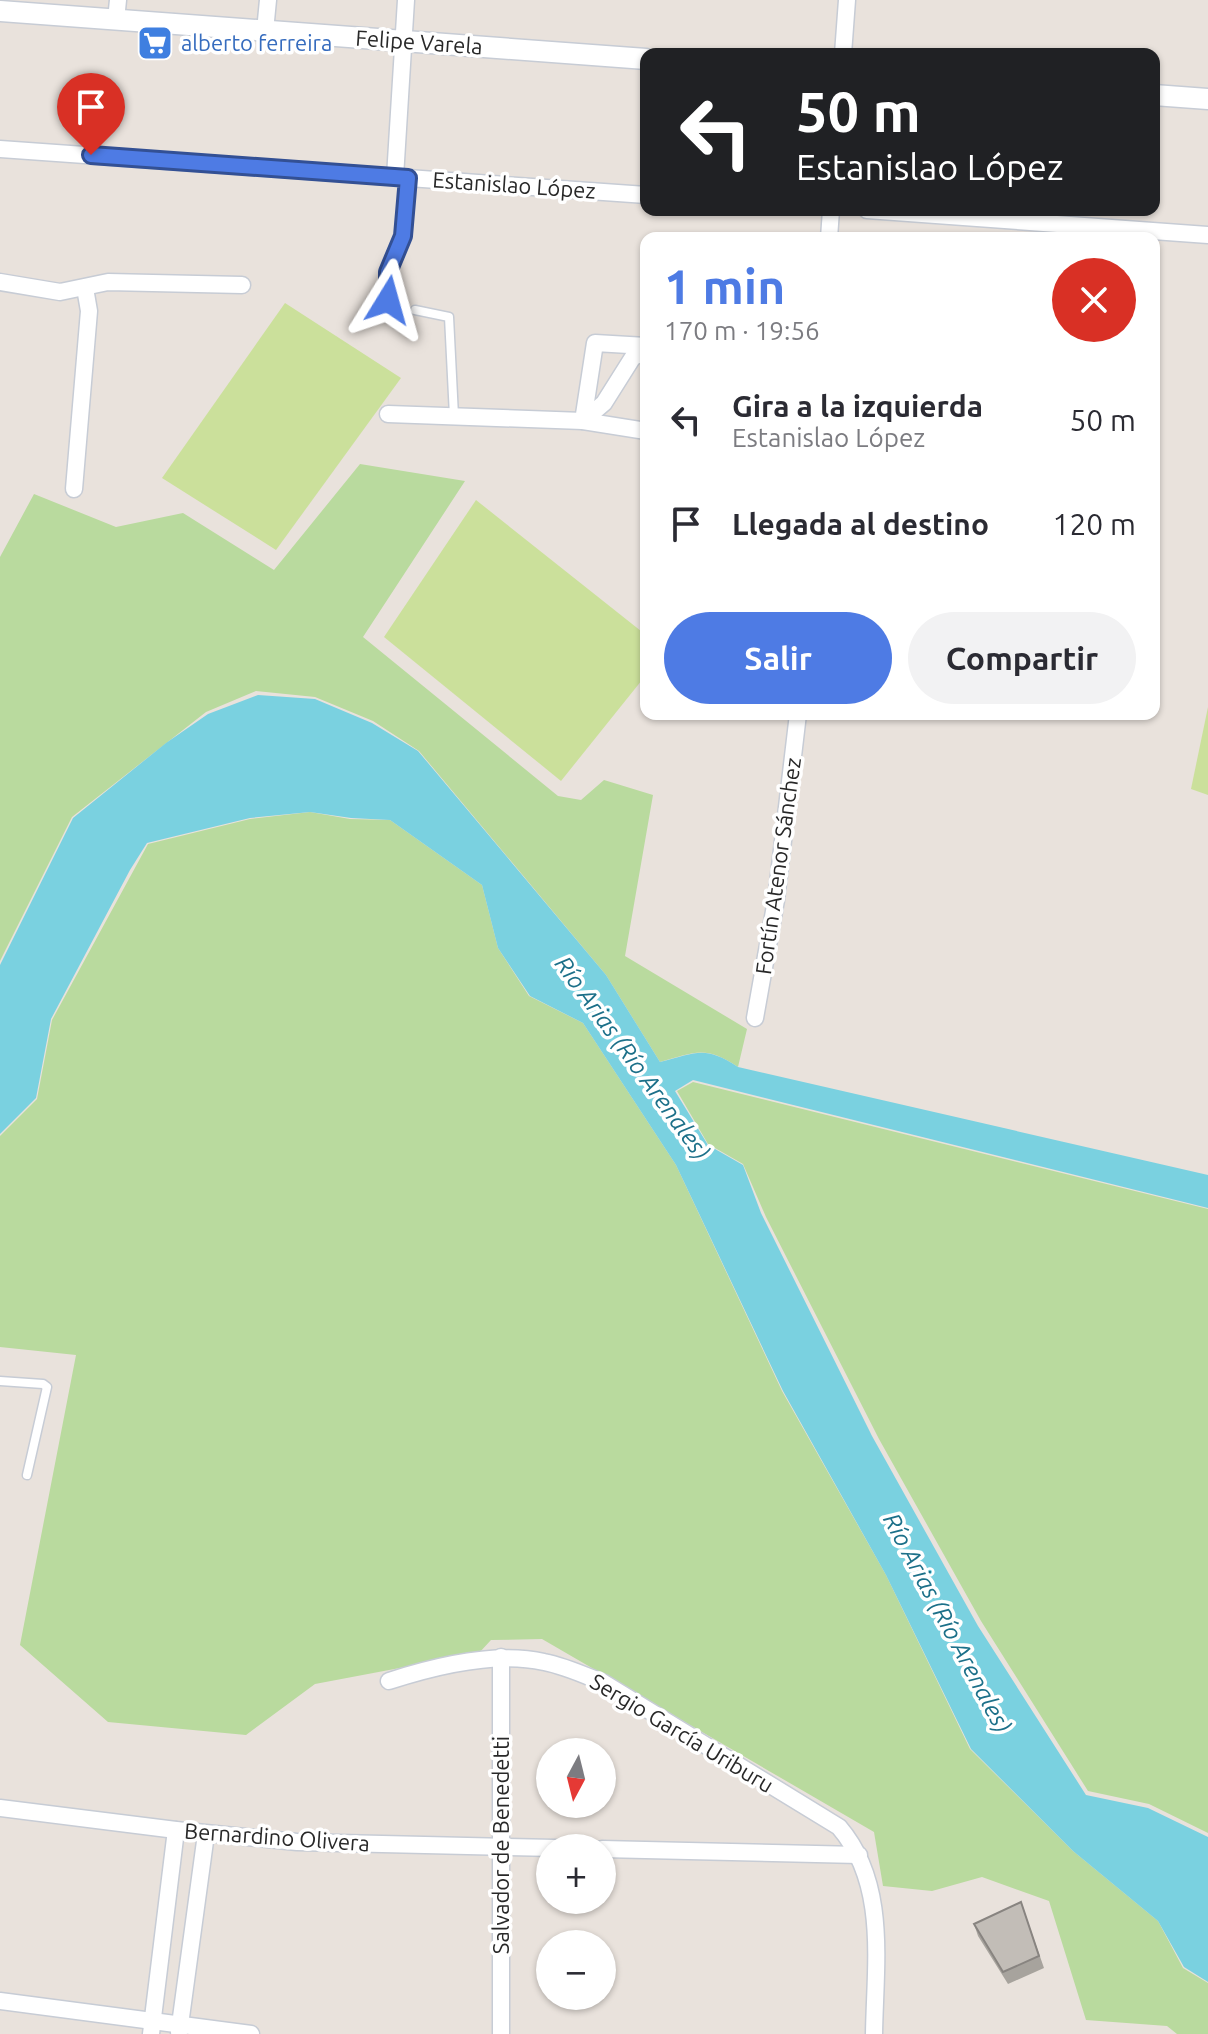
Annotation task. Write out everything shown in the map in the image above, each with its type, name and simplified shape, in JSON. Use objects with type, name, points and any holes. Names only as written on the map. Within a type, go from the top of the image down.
[{"type":"street","points":[[265,31],[268,0]]},
{"type":"street","points":[[402,178],[406,0]]},
{"type":"street","points":[[843,48],[847,0]]},
{"type":"street","name":"Felipe Varela","points":[[0,11],[117,10],[265,31],[640,59]]},
{"type":"street","points":[[1160,95],[1208,99]]},
{"type":"street","name":"Estanislao López","points":[[0,149],[640,195]]},
{"type":"street","points":[[949,216],[1208,235]]},
{"type":"street","points":[[0,282],[60,292],[108,282],[242,285]]},
{"type":"street","points":[[74,489],[89,311],[85,288]]},
{"type":"street","points":[[583,421],[595,343],[640,346]]},
{"type":"street","points":[[583,421],[604,403],[633,357],[640,354]]},
{"type":"street","points":[[388,414],[583,421],[640,430]]},
{"type":"street","name":"Fortín Atenor Sánchez","points":[[755,1018],[776,900],[797,720]]},
{"type":"street","name":"Sergio García Uriburu","points":[[389,1681],[418,1672],[501,1657],[542,1661],[604,1683],[839,1827],[859,1855],[871,1888],[875,1911],[874,2034]]},
{"type":"street","name":"Salvador de Benedetti","points":[[501,1657],[501,2034]]},
{"type":"street","name":"Bernardino Olivera","points":[[0,1808],[206,1834],[297,1842],[536,1848]]},
{"type":"street","points":[[152,2027],[176,1830]]},
{"type":"street","points":[[180,2029],[206,1834]]},
{"type":"street","points":[[616,1849],[859,1855]]},
{"type":"street","points":[[0,2001],[152,2027],[251,2034]]},
{"type":"lane","points":[[388,300],[388,272],[403,236],[402,178]]},
{"type":"lane","points":[[415,310],[449,317],[454,416]]},
{"type":"lane","points":[[0,1381],[46,1385],[47,1393],[27,1475]]},
{"type":"green space","points":[[285,303],[401,378],[276,550],[162,478]]},
{"type":"green space","points":[[360,464],[465,481],[363,637],[558,796],[581,800],[604,780],[653,795],[625,956],[747,1029],[738,1067],[717,1056],[700,1052],[660,1062],[606,975],[419,751],[373,721],[315,697],[256,691],[206,712],[72,817],[0,961],[0,557],[34,494],[116,527],[183,513],[274,570]]},
{"type":"green space","points":[[476,500],[640,630],[640,682],[561,781],[384,637]]},
{"type":"green space","points":[[1208,707],[1208,795],[1191,789]]},
{"type":"green space","points":[[310,812],[350,819],[390,820],[482,885],[498,948],[529,996],[583,1023],[676,1165],[782,1391],[886,1575],[970,1749],[1073,1851],[1158,1921],[1183,1968],[1208,1983],[1208,2034],[1177,2034],[1167,2026],[1086,2020],[1049,1901],[982,1877],[932,1891],[883,1886],[874,1832],[542,1639],[491,1640],[479,1653],[315,1684],[246,1735],[108,1722],[20,1645],[76,1355],[0,1347],[0,1136],[37,1099],[52,1020],[148,844],[250,819]]},
{"type":"green space","points":[[693,1082],[1208,1209],[1208,1833],[1149,1804],[1088,1791],[981,1621],[879,1439],[766,1217],[743,1164],[708,1144],[677,1091]]},
{"type":"water","name":"Río Arias (Río Arenales)","points":[[258,695],[315,699],[372,723],[418,751],[606,975],[660,1062],[708,1053],[738,1067],[1208,1175],[1208,1208],[693,1080],[675,1091],[708,1145],[743,1165],[761,1213],[872,1436],[978,1626],[1086,1795],[1148,1808],[1208,1837],[1208,1982],[1184,1967],[1158,1921],[1073,1851],[971,1749],[886,1575],[783,1391],[676,1165],[583,1023],[530,996],[498,948],[482,885],[390,820],[310,812],[250,818],[147,843],[51,1019],[36,1098],[0,1134],[0,965],[73,818],[166,743],[208,714]]},
{"type":"building","points":[[1021,1902],[1039,1956],[1003,1972],[974,1924]]},
{"type":"place","name":"alberto ferreira","points":[[155,43]]},
{"type":"route","points":[[91,155],[408,178],[403,236],[387,277],[388,300]]}]
